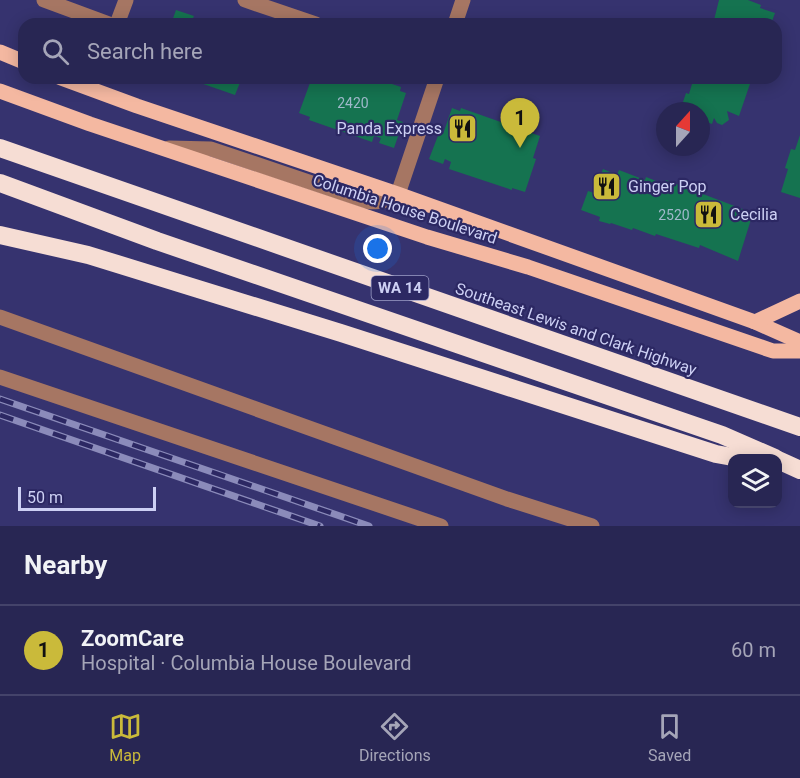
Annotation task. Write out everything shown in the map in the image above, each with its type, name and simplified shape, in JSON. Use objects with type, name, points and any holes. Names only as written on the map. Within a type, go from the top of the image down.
[{"type":"highway","name":"Southeast Lewis and Clark Highway","points":[[0,148],[800,427]]},
{"type":"highway","name":"WA 14","points":[[0,183],[158,241],[722,435],[765,454]]},
{"type":"highway","points":[[0,235],[99,259],[341,333],[728,457]]},
{"type":"highway","name":"WA 14","points":[[782,462],[800,470]]},
{"type":"highway","points":[[782,467],[800,470]]},
{"type":"main road","points":[[0,52],[18,60]]},
{"type":"main road","name":"Columbia House Boulevard","points":[[77,84],[398,194],[755,322],[800,342]]},
{"type":"main road","name":"Columbia House Boulevard","points":[[0,91],[427,237],[528,267],[773,351],[800,351]]},
{"type":"main road","points":[[755,322],[800,301]]},
{"type":"street","points":[[44,0],[93,18]]},
{"type":"street","points":[[119,18],[126,0]]},
{"type":"street","points":[[245,0],[298,18]]},
{"type":"street","points":[[457,18],[463,0]]},
{"type":"street","points":[[166,148],[211,149],[365,201],[378,203],[398,194],[435,84]]},
{"type":"street","points":[[0,317],[507,500],[592,526]]},
{"type":"street","points":[[0,376],[441,526]]},
{"type":"building","points":[[719,0],[748,0],[761,5],[760,8],[775,13],[773,18],[714,18]]},
{"type":"building","points":[[176,10],[194,16],[193,18],[173,18]]},
{"type":"building","points":[[203,84],[239,84],[235,95]]},
{"type":"building","points":[[310,84],[392,84],[401,87],[400,91],[406,93],[397,120],[403,122],[394,148],[379,143],[381,138],[374,136],[372,142],[309,120],[310,117],[299,113]]},
{"type":"building","points":[[692,84],[750,84],[739,116],[727,111],[729,120],[722,125],[714,118],[712,124],[710,123],[710,102],[683,102],[686,93],[689,94]]},
{"type":"building","points":[[452,108],[460,111],[461,108],[540,136],[533,158],[536,159],[525,192],[512,188],[512,190],[449,169],[451,162],[445,159],[443,164],[429,159],[439,133],[443,134]]},
{"type":"building","points":[[800,135],[800,198],[781,192],[791,149],[795,150]]},
{"type":"building","points":[[603,169],[617,175],[619,170],[645,180],[646,177],[664,184],[666,180],[753,213],[738,261],[700,245],[699,248],[656,234],[655,236],[633,228],[632,230],[599,221],[600,217],[581,210],[588,191],[594,193]]},
{"type":"railway","points":[[0,399],[369,526]]},
{"type":"railway","points":[[0,415],[320,526]]},
{"type":"place","name":"Panda Express","points":[[463,128]]},
{"type":"place","name":"ZoomCare","points":[[520,148]]},
{"type":"place","name":"Ginger Pop","points":[[607,186]]},
{"type":"place","name":"Cecilia","points":[[709,214]]}]
